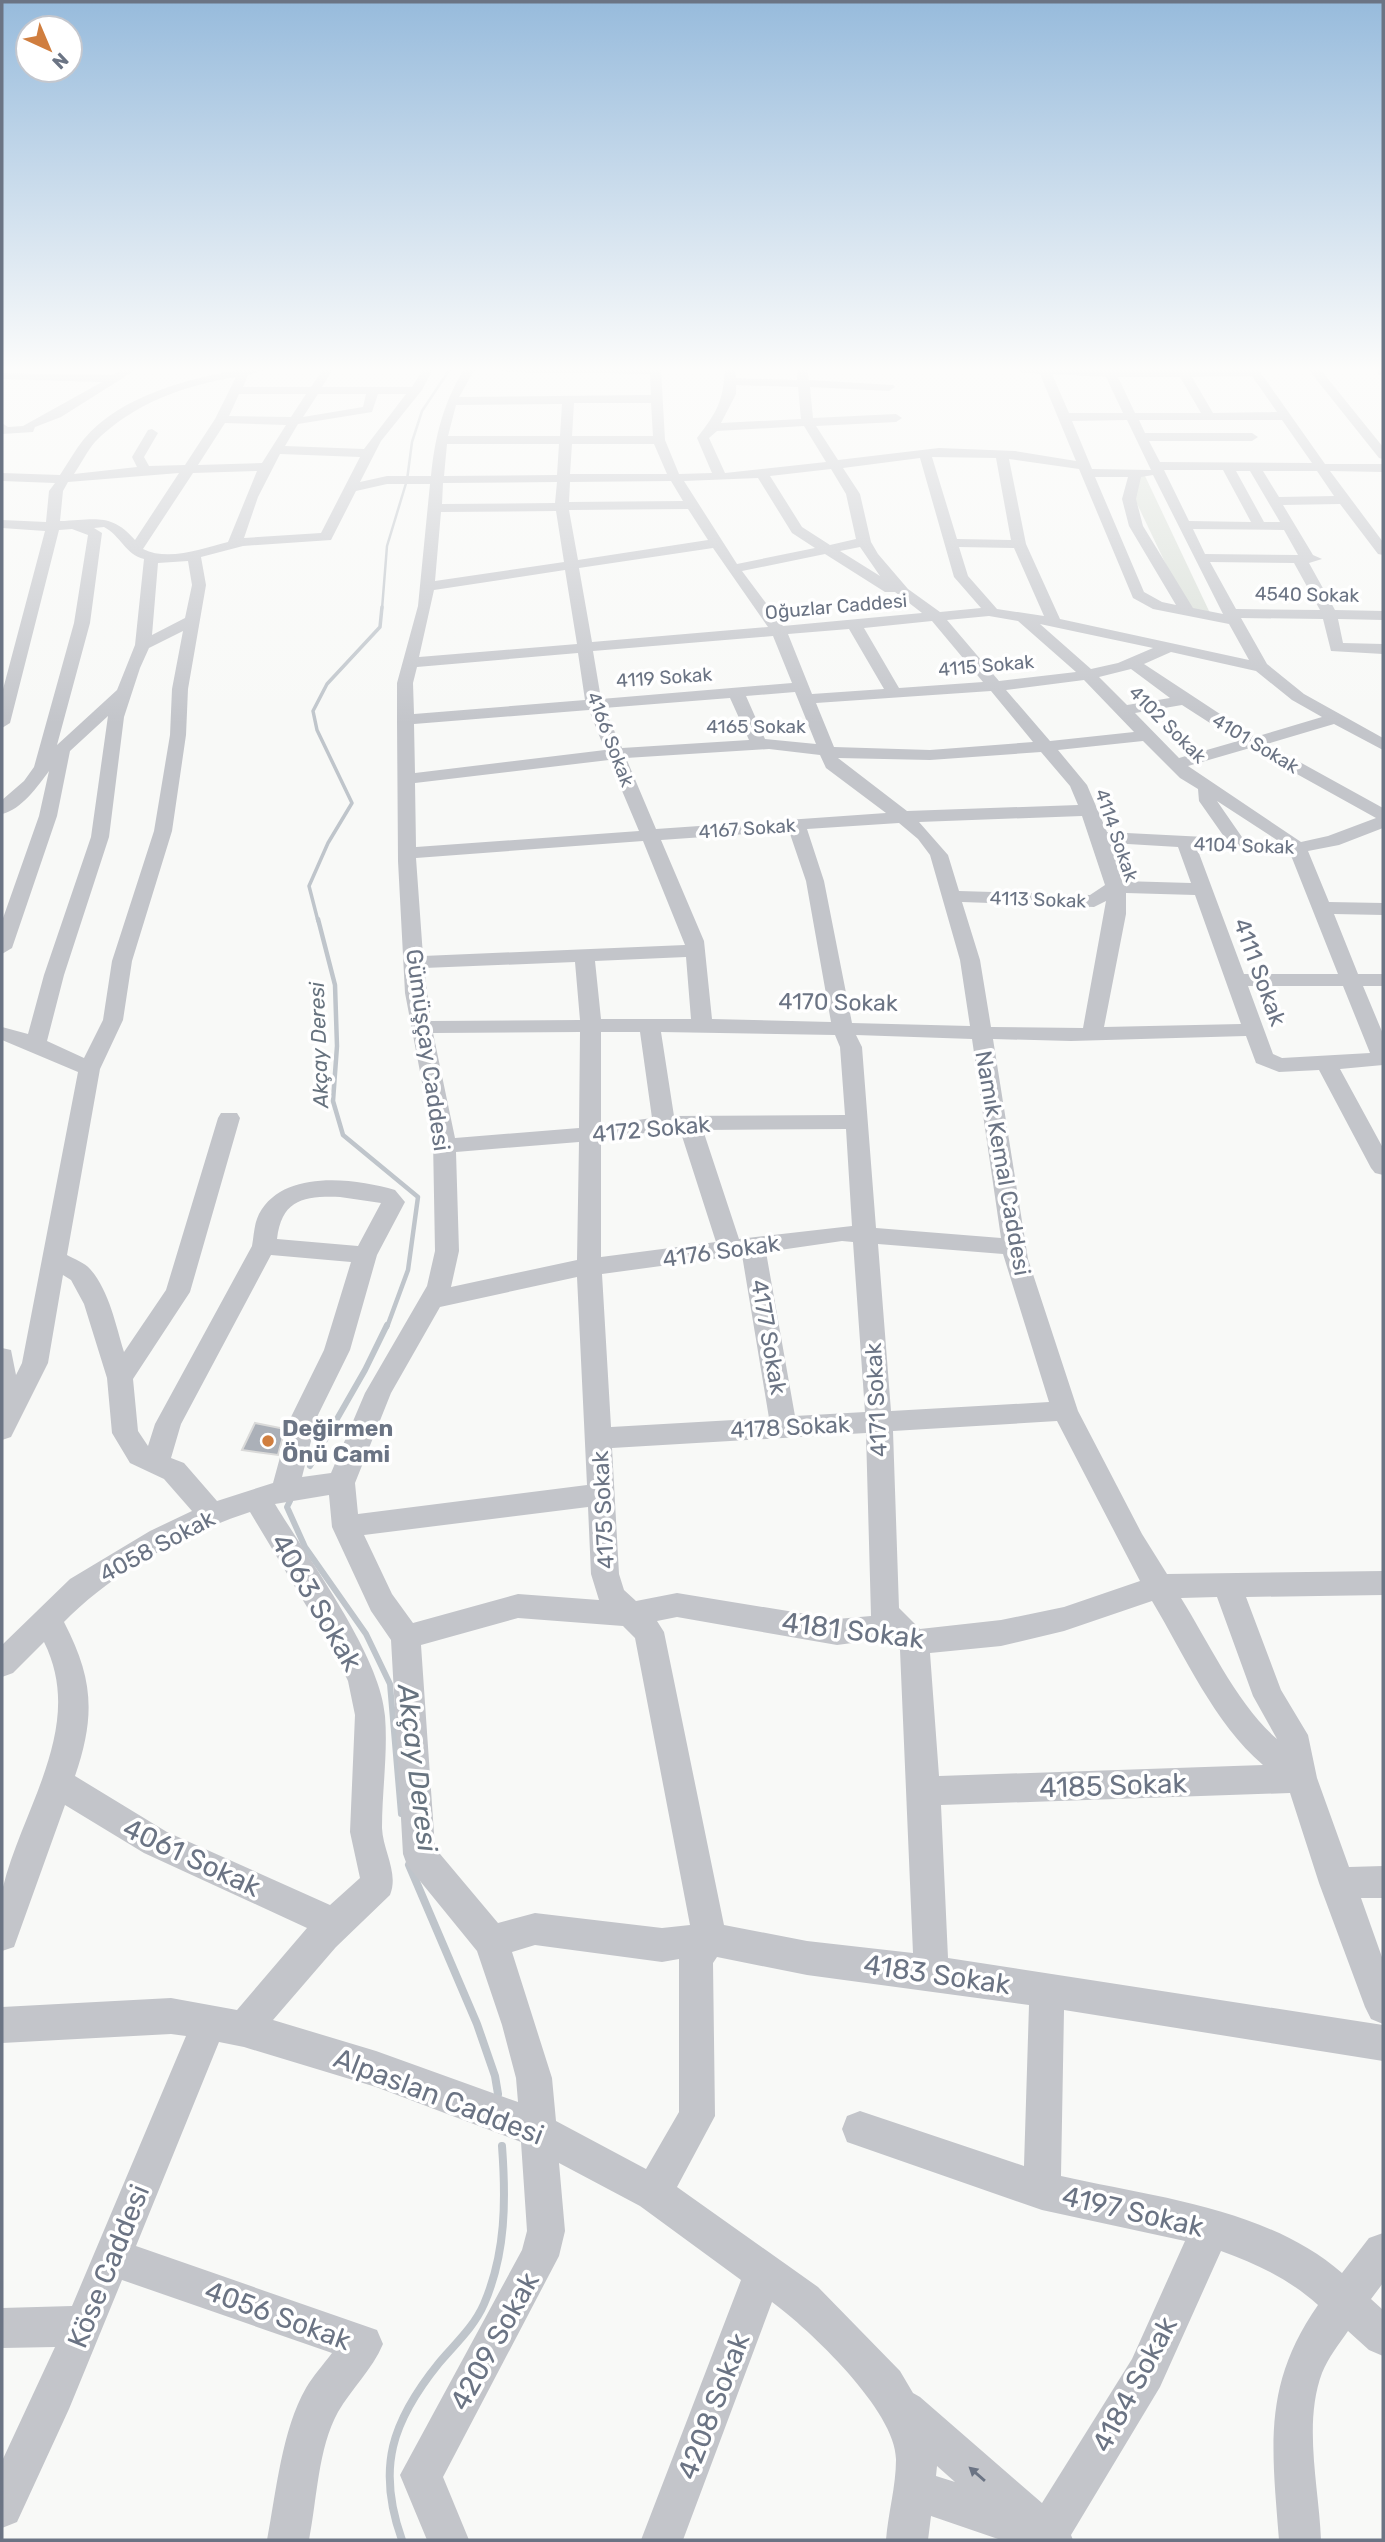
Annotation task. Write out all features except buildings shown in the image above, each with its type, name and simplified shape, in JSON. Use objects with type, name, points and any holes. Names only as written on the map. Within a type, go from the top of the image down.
[{"type":"street","points":[[2,723],[9,666],[53,525],[58,488]]},
{"type":"street","points":[[36,1044],[54,975],[100,837],[116,717],[143,645],[144,554],[177,488]]},
{"type":"street","points":[[235,542],[241,520],[257,488]]},
{"type":"street","points":[[2,524],[110,524],[144,554],[194,555],[235,542],[326,537],[353,488]]},
{"type":"street","name":"Gümüşçay Caddesi","points":[[406,1637],[381,1602],[346,1527],[341,1483],[378,1392],[439,1286],[447,1251],[444,1146],[415,993],[407,853],[405,720],[405,683],[425,606],[436,488]]},
{"type":"street","name":"4166 Sokak","points":[[563,488],[562,506],[594,703],[651,834],[695,951],[702,1025]]},
{"type":"street","name":"Namık Kemal Caddesi","points":[[682,488],[733,569],[779,631],[832,764],[904,817],[924,835],[939,855],[970,960],[1014,1247],[1065,1411],[1132,1542],[1225,1696],[1256,1740],[1301,1778]]},
{"type":"street","points":[[770,488],[797,530],[824,550],[935,615]]},
{"type":"street","points":[[849,488],[864,542],[880,570],[910,601]]},
{"type":"street","points":[[933,488],[961,577],[992,612]]},
{"type":"street","points":[[1008,488],[1019,544],[1054,622]]},
{"type":"street","name":"4540 Sokak","points":[[1092,488],[1138,595],[1158,606],[1231,616],[1383,615]]},
{"type":"street","points":[[1132,488],[1129,499],[1136,526],[1188,612]]},
{"type":"street","points":[[1167,488],[1200,558],[1261,667],[1297,697],[1383,745]]},
{"type":"street","points":[[1239,488],[1260,526]]},
{"type":"street","points":[[1267,488],[1308,559],[1330,614],[1336,648],[1383,649]]},
{"type":"street","points":[[1337,488],[1383,551]]},
{"type":"street","points":[[1275,501],[1344,500]]},
{"type":"street","points":[[435,508],[693,505]]},
{"type":"street","points":[[43,767],[82,623],[95,533],[71,524]]},
{"type":"street","points":[[1184,525],[1289,526]]},
{"type":"street","points":[[2,539],[19,526]]},
{"type":"street","points":[[1108,526],[1136,526]]},
{"type":"street","points":[[733,569],[864,542]]},
{"type":"street","points":[[427,587],[717,543]]},
{"type":"street","points":[[951,543],[1019,544]]},
{"type":"street","points":[[4,1428],[35,1363],[89,1069],[113,1020],[122,961],[163,831],[178,735],[180,689],[199,584],[194,555]]},
{"type":"street","points":[[1200,558],[1308,559]]},
{"type":"street","name":"Oğuzlar Caddesi","points":[[409,663],[992,612],[1054,622],[1261,667]]},
{"type":"street","name":"4114 Sokak","points":[[935,615],[1077,785],[1100,837],[1115,887],[1116,914],[1092,1034]]},
{"type":"street","name":"4102 Sokak","points":[[1019,615],[1125,710],[1176,764],[1207,789],[1289,839],[1297,848]]},
{"type":"street","points":[[143,645],[193,620]]},
{"type":"street","points":[[855,625],[894,693]]},
{"type":"street","name":"4115 Sokak","points":[[803,693],[894,693],[996,686],[1088,675],[1133,663],[1167,648]]},
{"type":"street","name":"4101 Sokak","points":[[1133,663],[1253,743],[1383,815]]},
{"type":"street","points":[[2,809],[124,692]]},
{"type":"street","points":[[736,692],[759,744]]},
{"type":"street","name":"4119 Sokak","points":[[405,720],[736,692],[803,693]]},
{"type":"street","points":[[1125,710],[1185,700]]},
{"type":"street","points":[[1176,764],[1335,719]]},
{"type":"street","name":"4165 Sokak","points":[[406,779],[615,755],[759,744],[800,744],[827,752],[922,753],[1046,747],[1148,735]]},
{"type":"street","points":[[2,948],[48,816],[62,750]]},
{"type":"street","points":[[1207,789],[1208,801],[1240,846]]},
{"type":"street","name":"4167 Sokak","points":[[407,853],[904,817],[1088,810]]},
{"type":"street","name":"4104 Sokak","points":[[1100,837],[1297,848],[1333,841],[1383,821]]},
{"type":"street","name":"4171 Sokak","points":[[796,824],[815,881],[842,1027],[851,1047],[879,1423],[884,1613],[914,1642]]},
{"type":"street","name":"4111 Sokak","points":[[1186,843],[1264,1058],[1272,1064],[1326,1063]]},
{"type":"street","points":[[1297,848],[1383,1059],[1326,1063],[1380,1155]]},
{"type":"street","name":"4113 Sokak","points":[[952,896],[1094,901],[1115,887],[1202,889]]},
{"type":"street","points":[[1322,908],[1383,908]]},
{"type":"street","points":[[414,962],[695,951]]},
{"type":"street","name":"4175 Sokak","points":[[585,956],[592,1026],[589,1268],[605,1574],[612,1596],[649,1632],[710,1939]]},
{"type":"street","points":[[1234,980],[1383,980]]},
{"type":"street","points":[[650,1025],[664,1123]]},
{"type":"street","name":"4170 Sokak","points":[[422,1027],[702,1025],[1092,1034],[1253,1030]]},
{"type":"street","points":[[2,1040],[36,1044],[89,1069]]},
{"type":"street","points":[[120,1378],[178,1292],[229,1118]]},
{"type":"street","name":"4172 Sokak","points":[[444,1146],[591,1134],[664,1123],[857,1122]]},
{"type":"street","name":"4177 Sokak","points":[[689,1123],[742,1249],[784,1427]]},
{"type":"street","points":[[156,1463],[167,1424],[264,1246],[270,1215],[286,1197],[299,1191],[387,1195],[393,1202],[391,1211],[365,1255],[337,1350],[304,1417],[272,1496]]},
{"type":"street","name":"4176 Sokak","points":[[432,1300],[553,1272],[742,1249],[842,1233],[1014,1247]]},
{"type":"street","points":[[264,1246],[365,1255]]},
{"type":"street","points":[[56,1259],[81,1274],[96,1304],[120,1378],[125,1433],[140,1456],[174,1471],[211,1514]]},
{"type":"street","points":[[2,1357],[4,1428]]},
{"type":"street","name":"4178 Sokak","points":[[599,1438],[1065,1411]]},
{"type":"street","name":"4058 Sokak","points":[[2,1664],[80,1587],[211,1514],[272,1496],[341,1483]]},
{"type":"street","points":[[346,1527],[441,1512],[602,1494]]},
{"type":"street","name":"4063 Sokak","points":[[226,2026],[292,1966],[333,1923],[378,1884],[366,1832],[370,1715],[363,1681],[272,1496]]},
{"type":"street","name":"4181 Sokak","points":[[406,1637],[519,1606],[630,1614],[677,1605],[837,1632],[875,1628],[914,1642],[1001,1633],[1064,1619],[1160,1586],[1383,1583]]},
{"type":"street","points":[[1227,1585],[1268,1696],[1292,1735],[1301,1778],[1336,1883],[1383,2007]]},
{"type":"street","points":[[2,1935],[57,1781],[74,1724],[74,1686],[67,1658],[48,1621]]},
{"type":"street","points":[[406,1637],[419,1854],[491,1941],[520,2025],[534,2078],[537,2130]]},
{"type":"street","points":[[914,1642],[924,1791],[931,1972]]},
{"type":"street","name":"4185 Sokak","points":[[924,1791],[1301,1778]]},
{"type":"street","name":"4061 Sokak","points":[[57,1781],[90,1808],[131,1831],[333,1923]]},
{"type":"street","points":[[1336,1883],[1383,1882]]},
{"type":"street","name":"4183 Sokak","points":[[491,1941],[535,1929],[662,1945],[710,1939],[807,1958],[931,1972],[1383,2043]]},
{"type":"street","points":[[653,2193],[697,2116],[696,1958],[710,1939]]},
{"type":"street","points":[[1042,2191],[1046,1990]]},
{"type":"street","name":"Alpaslan Caddesi","points":[[2,2025],[172,2016],[226,2026],[376,2069],[537,2130],[653,2193],[804,2301],[873,2368],[899,2405],[915,2442],[915,2490],[907,2540]]},
{"type":"street","name":"Köse Caddesi","points":[[2,2507],[55,2395],[112,2256],[226,2026]]},
{"type":"street","name":"4197 Sokak","points":[[860,2129],[1042,2191],[1211,2228],[1265,2248],[1312,2273],[1383,2336]]},
{"type":"street","name":"4209 Sokak","points":[[448,2540],[421,2475],[540,2256],[546,2231],[537,2130]]},
{"type":"street","name":"4184 Sokak","points":[[1049,2538],[1146,2373],[1211,2228]]},
{"type":"street","points":[[1300,2540],[1295,2432],[1301,2374],[1346,2301],[1383,2252]]},
{"type":"street","name":"4056 Sokak","points":[[112,2256],[363,2344],[320,2403],[304,2454],[288,2540]]},
{"type":"street","name":"4208 Sokak","points":[[662,2540],[764,2272]]},
{"type":"street","points":[[2,2328],[83,2326]]},
{"type":"street","points":[[899,2405],[1049,2538]]},
{"type":"street","points":[[915,2490],[1049,2538]]},
{"type":"shaded area","points":[[1129,488],[1151,488],[1210,613],[1197,612],[1183,600]]},
{"type":"waterway","name":"Akçay Deresi","points":[[382,609],[387,546],[405,488]]},
{"type":"waterway","name":"Akçay Deresi","points":[[318,921],[309,886],[328,843],[352,803],[317,730],[313,711],[327,684],[380,627],[382,607]]},
{"type":"waterway","name":"Akçay Deresi","points":[[318,919],[335,985],[337,1046],[333,1101],[343,1135],[418,1197],[408,1270],[387,1327]]},
{"type":"waterway","name":"Akçay Deresi","points":[[310,1466],[365,1370],[387,1325]]},
{"type":"waterway","name":"Akçay Deresi","points":[[290,1501],[287,1507],[305,1547],[366,1634],[390,1684],[401,1814]]},
{"type":"waterway","name":"Akçay Deresi","points":[[409,1865],[477,2024],[495,2076],[498,2094]]},
{"type":"waterway","name":"Akçay Deresi","points":[[402,2540],[390,2490],[393,2446],[410,2405],[439,2363],[475,2320],[491,2285],[503,2226],[502,2146]]},
{"type":"place","name":"Değirmen Önü Cami","points":[[268,1441]]}]
